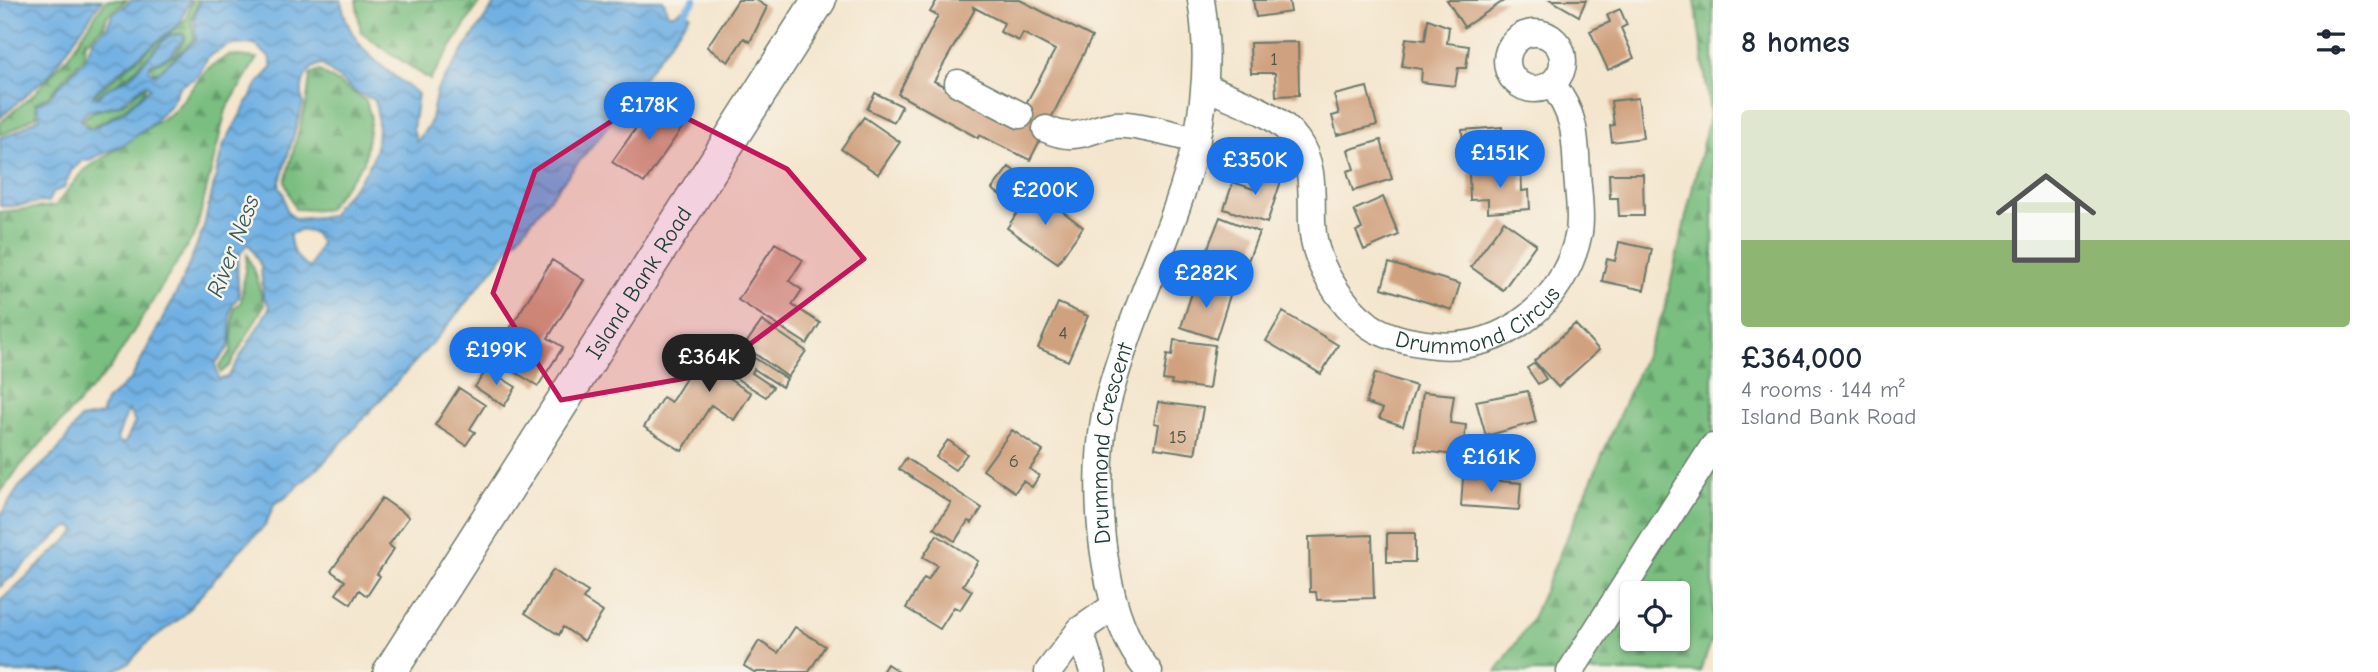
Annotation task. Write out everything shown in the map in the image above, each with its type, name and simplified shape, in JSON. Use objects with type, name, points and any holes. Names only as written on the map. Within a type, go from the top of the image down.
[{"type":"main road","name":"Island Bank Road","points":[[390,672],[819,0]]},
{"type":"street","name":"Drummond Crescent","points":[[1149,672],[1113,607],[1099,527],[1101,467],[1108,400],[1131,323],[1182,197],[1197,141],[1206,87],[1206,31],[1201,0]]},
{"type":"street","points":[[958,83],[1020,115]]},
{"type":"street","name":"Drummond Circus","points":[[1206,87],[1263,114],[1296,138],[1310,170],[1316,250],[1329,278],[1351,309],[1372,327],[1413,343],[1456,347],[1493,337],[1529,319],[1548,301],[1573,257],[1580,229],[1574,123],[1552,84]]},
{"type":"street","points":[[1046,129],[1058,135],[1078,137],[1123,125],[1197,141]]},
{"type":"street","points":[[1570,672],[1713,447]]},
{"type":"street","points":[[1048,672],[1080,630],[1113,607]]},
{"type":"street","points":[[1080,630],[1093,672]]},
{"type":"highlighted area","points":[[647,98],[787,169],[864,259],[710,374],[561,400],[493,293],[535,171]]},
{"type":"green space","points":[[106,0],[127,0],[107,16],[104,26],[86,42],[83,58],[48,96],[35,103],[37,116],[0,134],[0,123],[35,93],[69,55]]},
{"type":"green space","points":[[192,0],[199,0],[191,20],[194,39],[159,72],[154,72],[151,66],[175,54],[186,38],[183,33],[169,35],[132,73],[97,96],[94,95],[186,19]]},
{"type":"green space","points":[[356,0],[481,0],[430,80],[361,33]]},
{"type":"green space","points":[[1695,0],[1713,0],[1713,637],[1700,672],[1496,672],[1531,621],[1664,311],[1710,113]]},
{"type":"green space","points":[[229,55],[257,58],[226,110],[196,232],[110,369],[22,464],[0,493],[0,212],[55,206],[83,171],[174,111],[207,69]]},
{"type":"green space","points":[[320,71],[366,101],[371,118],[364,162],[326,210],[295,209],[285,182],[307,100],[310,75]]},
{"type":"green space","points":[[146,87],[131,104],[113,116],[88,126],[83,119],[92,112],[122,104]]},
{"type":"green space","points":[[247,255],[255,272],[264,305],[230,365],[221,373],[219,366],[231,352],[234,308],[241,302]]},
{"type":"water","points":[[0,0],[102,0],[50,74],[0,118]]},
{"type":"water","name":"River Ness","points":[[132,0],[190,0],[180,23],[99,88],[92,97],[97,98],[105,90],[130,77],[168,36],[182,34],[184,38],[171,55],[150,65],[149,70],[155,75],[196,40],[194,18],[200,0],[341,0],[352,32],[369,55],[418,94],[413,129],[417,142],[430,123],[437,90],[497,0],[663,0],[669,14],[682,9],[690,15],[611,122],[443,331],[324,462],[284,499],[275,503],[265,526],[238,552],[182,617],[146,644],[129,663],[112,672],[0,672],[0,601],[77,531],[71,526],[62,531],[0,587],[0,516],[19,487],[58,450],[80,419],[101,415],[106,401],[131,379],[180,286],[203,230],[223,146],[258,83],[272,68],[270,58],[254,44],[229,45],[208,57],[198,76],[179,87],[171,104],[151,125],[127,143],[89,160],[83,160],[71,171],[64,188],[53,192],[48,202],[0,206],[0,137],[40,118],[37,104],[48,98],[84,61],[93,39],[107,27],[112,15]],"holes":[[[321,64],[357,93],[375,100],[378,137],[367,169],[337,205],[332,216],[296,219],[287,212],[279,185],[303,104],[304,80]],[[146,84],[150,88],[122,113],[91,129],[81,122],[81,117],[88,111],[118,105]],[[301,230],[313,232],[321,243],[310,268],[296,254],[290,234]],[[249,244],[261,266],[263,296],[270,307],[228,377],[219,379],[215,364],[229,346],[230,314],[239,297],[237,268],[240,254]],[[128,410],[135,422],[122,444],[117,439]]]},
{"type":"building","points":[[738,0],[756,0],[767,7],[750,42],[744,38],[728,62],[707,47]]},
{"type":"building","points":[[937,0],[1020,0],[1092,37],[1030,160],[979,135],[978,138],[898,94],[938,16],[930,12]],"holes":[[[973,7],[1004,23],[1000,32],[1019,41],[1023,33],[1055,50],[1015,124],[934,81],[974,11]]]},
{"type":"building","points":[[1253,0],[1289,0],[1291,12],[1256,17]]},
{"type":"building","points":[[1447,0],[1505,0],[1464,27]]},
{"type":"building","points":[[1551,0],[1586,0],[1579,16]]},
{"type":"building","points":[[1620,9],[1627,25],[1621,28],[1634,58],[1608,70],[1590,31],[1610,22],[1607,15]]},
{"type":"building","points":[[1428,19],[1449,27],[1447,43],[1469,46],[1466,68],[1458,68],[1455,86],[1421,82],[1422,69],[1402,66],[1406,38],[1425,40]]},
{"type":"building","points":[[1298,42],[1299,95],[1276,96],[1275,73],[1251,73],[1250,43]]},
{"type":"building","points":[[1367,87],[1377,125],[1337,135],[1332,116],[1339,114],[1334,95]]},
{"type":"building","points":[[665,89],[688,105],[681,115],[658,99]]},
{"type":"building","points":[[875,93],[902,106],[894,122],[867,109]]},
{"type":"building","points":[[1638,98],[1643,138],[1612,142],[1610,126],[1614,125],[1611,101]]},
{"type":"building","points":[[655,101],[686,122],[644,183],[612,162]]},
{"type":"building","points":[[864,117],[900,142],[878,174],[841,149]]},
{"type":"building","points":[[1502,127],[1505,163],[1464,166],[1462,130]]},
{"type":"building","points":[[1381,140],[1392,179],[1353,191],[1347,171],[1354,169],[1348,150]]},
{"type":"building","points":[[1009,167],[1026,180],[1010,202],[992,189]]},
{"type":"building","points":[[1263,168],[1283,175],[1267,223],[1224,209],[1233,182],[1256,190]]},
{"type":"building","points":[[1521,170],[1522,191],[1529,190],[1530,209],[1488,212],[1488,199],[1470,200],[1469,173]]},
{"type":"building","points":[[1609,174],[1643,174],[1644,216],[1619,216],[1618,198],[1610,198]]},
{"type":"building","points":[[1033,189],[1083,227],[1058,263],[1007,228]]},
{"type":"building","points":[[1383,197],[1399,235],[1364,250],[1356,231],[1362,229],[1354,210]]},
{"type":"building","points":[[1220,217],[1259,232],[1243,274],[1232,269],[1229,277],[1215,272],[1218,264],[1204,258]]},
{"type":"building","points":[[1504,221],[1536,244],[1503,290],[1471,267]]},
{"type":"building","points":[[1619,242],[1652,249],[1644,290],[1602,281],[1607,259],[1615,261]]},
{"type":"building","points":[[775,243],[803,260],[789,281],[802,290],[792,305],[820,323],[807,344],[738,300]]},
{"type":"building","points":[[552,260],[584,280],[548,338],[563,347],[538,386],[492,358]]},
{"type":"building","points":[[1389,263],[1460,284],[1452,310],[1382,288]]},
{"type":"building","points":[[1196,280],[1231,292],[1216,339],[1181,327]]},
{"type":"building","points":[[1058,303],[1088,316],[1068,361],[1038,348]]},
{"type":"building","points":[[1283,312],[1338,345],[1321,374],[1266,341]]},
{"type":"building","points":[[762,321],[806,351],[788,377],[744,346]]},
{"type":"building","points":[[1575,324],[1599,350],[1558,387],[1534,361]]},
{"type":"building","points":[[1174,340],[1215,345],[1209,389],[1171,384],[1172,381],[1163,380],[1167,355],[1172,356]]},
{"type":"building","points":[[733,344],[787,379],[782,387],[754,369],[752,373],[773,387],[766,397],[729,374],[727,378],[751,393],[734,420],[711,405],[682,451],[644,427],[663,397],[671,402],[690,372],[682,367],[693,350],[719,367]]},
{"type":"building","points":[[1535,363],[1546,379],[1538,384],[1527,368]]},
{"type":"building","points":[[487,369],[516,387],[504,406],[475,387]]},
{"type":"building","points":[[1375,373],[1416,386],[1403,426],[1379,418],[1383,409],[1366,403]]},
{"type":"building","points":[[459,388],[485,405],[470,429],[475,432],[466,445],[435,425]]},
{"type":"building","points":[[1528,391],[1536,422],[1486,436],[1476,401]]},
{"type":"building","points":[[1423,392],[1454,395],[1450,423],[1466,425],[1462,456],[1415,450]]},
{"type":"building","points":[[1158,402],[1203,408],[1195,454],[1155,448],[1159,424],[1154,423]]},
{"type":"building","points":[[1012,430],[1043,451],[1030,469],[1039,476],[1032,487],[1023,481],[1015,492],[983,470]]},
{"type":"building","points":[[948,440],[967,454],[955,470],[936,457]]},
{"type":"building","points":[[906,458],[982,508],[972,523],[968,521],[955,541],[934,528],[951,503],[899,469]]},
{"type":"building","points":[[1463,478],[1521,483],[1519,510],[1461,506]]},
{"type":"building","points":[[382,498],[409,517],[389,545],[394,549],[377,574],[380,576],[367,596],[359,590],[351,604],[336,594],[345,581],[331,571]]},
{"type":"building","points":[[1387,533],[1415,533],[1415,562],[1387,562]]},
{"type":"building","points":[[937,535],[978,561],[963,585],[972,591],[960,610],[954,607],[940,629],[906,608],[924,578],[928,580],[937,565],[923,557]]},
{"type":"building","points":[[1372,535],[1374,598],[1317,600],[1316,592],[1310,592],[1309,537]]},
{"type":"building","points":[[553,570],[588,592],[583,599],[603,612],[584,641],[563,627],[559,635],[525,613]]},
{"type":"building","points":[[795,627],[825,646],[809,672],[754,672],[744,666],[759,641],[778,653]]},
{"type":"building","points":[[887,664],[899,672],[882,672]]},
{"type":"waterway","points":[[679,19],[694,0]]}]
